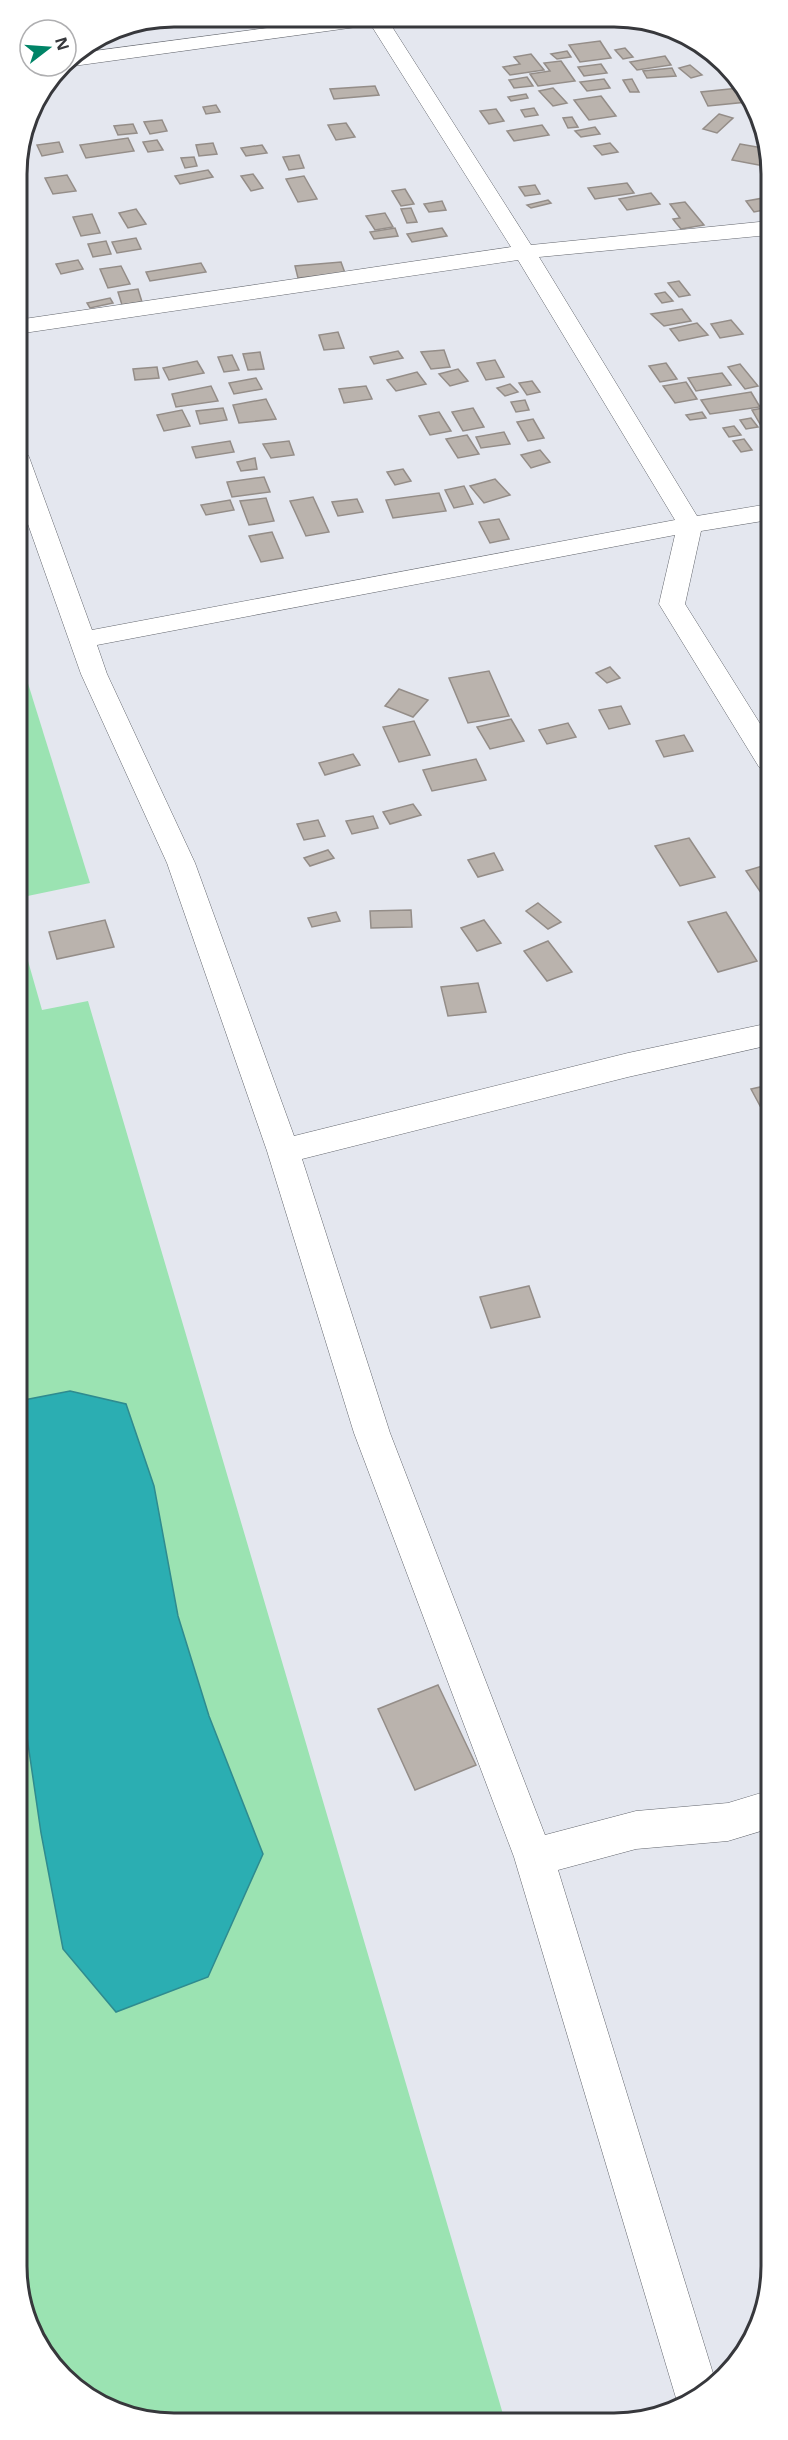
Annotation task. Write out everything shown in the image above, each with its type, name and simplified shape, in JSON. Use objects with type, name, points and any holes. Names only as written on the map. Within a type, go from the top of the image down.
[{"type":"street","points":[[83,59],[314,27]]},
{"type":"street","points":[[386,27],[690,525],[672,604],[761,747]]},
{"type":"street","points":[[27,326],[525,252],[761,229]]},
{"type":"street","points":[[27,485],[94,674],[181,863],[283,1151],[372,1433],[534,1857],[695,2389]]},
{"type":"street","points":[[82,640],[761,513]]},
{"type":"street","points":[[283,1151],[628,1065],[761,1036]]},
{"type":"street","points":[[534,1857],[636,1830],[728,1822],[761,1812]]},
{"type":"green space","points":[[27,680],[90,883],[27,896]]},
{"type":"green space","points":[[27,958],[42,1010],[88,1001],[503,2413],[164,2413],[145,2410],[109,2398],[84,2383],[57,2356],[35,2313],[27,2276]]},
{"type":"water","points":[[70,1391],[126,1404],[154,1486],[178,1616],[209,1716],[263,1854],[208,1977],[116,2012],[63,1949],[41,1833],[27,1737],[27,1399]]},
{"type":"building","points":[[600,41],[611,58],[580,62],[569,45]]},
{"type":"building","points":[[625,48],[633,57],[623,59],[615,50]]},
{"type":"building","points":[[567,51],[571,57],[557,59],[551,54]]},
{"type":"building","points":[[531,54],[544,70],[510,75],[503,67],[520,64],[514,57]]},
{"type":"building","points":[[665,56],[671,65],[637,70],[630,62]]},
{"type":"building","points":[[561,61],[575,81],[538,86],[530,74],[550,71],[544,63]]},
{"type":"building","points":[[601,64],[607,73],[584,76],[578,67]]},
{"type":"building","points":[[690,65],[702,75],[691,78],[679,68]]},
{"type":"building","points":[[672,68],[676,76],[647,78],[643,71]]},
{"type":"building","points":[[527,77],[533,86],[514,88],[509,80]]},
{"type":"building","points":[[604,79],[610,88],[587,91],[580,82]]},
{"type":"building","points":[[632,79],[639,92],[630,92],[623,80]]},
{"type":"building","points":[[375,86],[379,95],[334,99],[330,89]]},
{"type":"building","points":[[553,88],[567,103],[553,106],[539,91]]},
{"type":"building","points":[[734,89],[742,102],[708,106],[701,92]]},
{"type":"building","points":[[526,94],[528,98],[511,101],[508,97]]},
{"type":"building","points":[[601,96],[616,116],[589,120],[574,100]]},
{"type":"building","points":[[216,105],[220,112],[206,114],[203,107]]},
{"type":"building","points":[[534,108],[538,115],[525,117],[521,110]]},
{"type":"building","points":[[496,109],[504,121],[489,124],[480,111]]},
{"type":"building","points":[[719,114],[733,118],[717,133],[703,129]]},
{"type":"building","points":[[572,117],[578,127],[568,128],[563,118]]},
{"type":"building","points":[[162,120],[167,131],[150,134],[144,122]]},
{"type":"building","points":[[346,123],[355,137],[336,140],[328,125]]},
{"type":"building","points":[[133,124],[137,133],[118,135],[114,126]]},
{"type":"building","points":[[542,125],[549,135],[514,141],[507,131]]},
{"type":"building","points":[[595,127],[600,134],[581,137],[575,131]]},
{"type":"building","points":[[128,138],[134,151],[86,158],[80,145]]},
{"type":"building","points":[[157,140],[163,150],[148,152],[143,142]]},
{"type":"building","points":[[59,142],[63,152],[42,156],[37,145]]},
{"type":"building","points":[[213,143],[217,154],[199,156],[196,145]]},
{"type":"building","points":[[610,143],[618,152],[602,155],[594,146]]},
{"type":"building","points":[[740,144],[758,147],[761,165],[732,160]]},
{"type":"building","points":[[262,145],[267,153],[246,156],[241,148]]},
{"type":"building","points":[[299,155],[304,168],[289,170],[283,157]]},
{"type":"building","points":[[194,157],[197,166],[185,168],[181,158]]},
{"type":"building","points":[[208,170],[213,177],[180,184],[175,176]]},
{"type":"building","points":[[253,174],[263,188],[251,191],[241,176]]},
{"type":"building","points":[[67,175],[76,191],[53,194],[45,178]]},
{"type":"building","points":[[304,176],[317,199],[298,202],[286,179]]},
{"type":"building","points":[[627,183],[634,193],[595,199],[588,188]]},
{"type":"building","points":[[535,185],[540,194],[525,196],[519,187]]},
{"type":"building","points":[[405,189],[414,204],[401,206],[392,191]]},
{"type":"building","points":[[651,193],[660,204],[627,210],[619,199]]},
{"type":"building","points":[[761,198],[761,211],[754,212],[746,201]]},
{"type":"building","points":[[548,200],[551,203],[531,208],[527,205]]},
{"type":"building","points":[[442,201],[446,210],[429,212],[424,204]]},
{"type":"building","points":[[685,202],[704,225],[681,229],[676,223],[673,219],[680,218],[670,204]]},
{"type":"building","points":[[411,208],[417,222],[407,223],[401,209]]},
{"type":"building","points":[[136,209],[146,224],[128,228],[119,213]]},
{"type":"building","points":[[385,213],[393,227],[375,230],[366,216]]},
{"type":"building","points":[[92,214],[100,233],[81,236],[73,217]]},
{"type":"building","points":[[395,228],[398,236],[374,239],[370,232]]},
{"type":"building","points":[[442,228],[447,236],[412,242],[407,234]]},
{"type":"building","points":[[136,238],[141,249],[117,253],[112,242]]},
{"type":"building","points":[[106,241],[111,254],[93,257],[88,244]]},
{"type":"building","points":[[78,260],[83,269],[61,274],[56,264]]},
{"type":"building","points":[[341,262],[345,273],[298,278],[295,266]]},
{"type":"building","points":[[201,263],[206,272],[150,281],[146,272]]},
{"type":"building","points":[[121,266],[130,284],[108,288],[100,269]]},
{"type":"building","points":[[679,281],[690,295],[679,297],[668,283]]},
{"type":"building","points":[[138,289],[142,302],[122,305],[118,292]]},
{"type":"building","points":[[665,292],[673,301],[662,303],[655,294]]},
{"type":"building","points":[[110,298],[113,303],[90,308],[87,303]]},
{"type":"building","points":[[682,309],[691,321],[664,326],[651,314]]},
{"type":"building","points":[[731,320],[743,334],[720,338],[711,324]]},
{"type":"building","points":[[697,323],[708,335],[679,341],[670,329]]},
{"type":"building","points":[[338,332],[344,348],[324,350],[319,335]]},
{"type":"building","points":[[444,350],[450,367],[431,369],[421,352]]},
{"type":"building","points":[[398,351],[403,358],[374,364],[370,357]]},
{"type":"building","points":[[260,352],[264,369],[248,370],[243,354]]},
{"type":"building","points":[[232,355],[239,370],[224,372],[218,357]]},
{"type":"building","points":[[495,360],[504,377],[486,380],[477,363]]},
{"type":"building","points":[[197,361],[204,373],[169,380],[163,368]]},
{"type":"building","points":[[666,363],[677,379],[660,382],[649,366]]},
{"type":"building","points":[[740,364],[758,386],[745,389],[728,367]]},
{"type":"building","points":[[157,367],[159,378],[135,380],[133,369]]},
{"type":"building","points":[[458,369],[468,381],[450,386],[439,374]]},
{"type":"building","points":[[417,372],[426,384],[396,391],[387,380]]},
{"type":"building","points":[[722,373],[731,385],[696,391],[688,378]]},
{"type":"building","points":[[256,378],[262,389],[234,394],[229,383]]},
{"type":"building","points":[[532,381],[540,392],[527,395],[519,383]]},
{"type":"building","points":[[686,382],[697,399],[675,403],[663,386]]},
{"type":"building","points":[[510,384],[518,392],[505,396],[497,388]]},
{"type":"building","points":[[211,386],[218,401],[176,407],[172,394]]},
{"type":"building","points":[[366,386],[372,399],[344,403],[339,389]]},
{"type":"building","points":[[751,392],[760,407],[710,414],[701,400]]},
{"type":"building","points":[[266,399],[276,419],[239,423],[233,405]]},
{"type":"building","points":[[525,400],[529,410],[516,412],[511,402]]},
{"type":"building","points":[[223,408],[227,420],[200,424],[196,411]]},
{"type":"building","points":[[473,408],[484,427],[463,431],[452,412]]},
{"type":"building","points":[[761,408],[761,426],[752,410]]},
{"type":"building","points":[[182,410],[190,426],[164,431],[157,415]]},
{"type":"building","points":[[439,412],[451,431],[430,435],[419,416]]},
{"type":"building","points":[[702,412],[706,418],[690,420],[686,415]]},
{"type":"building","points":[[751,418],[758,427],[746,429],[740,420]]},
{"type":"building","points":[[533,419],[544,438],[528,441],[517,422]]},
{"type":"building","points":[[734,426],[741,435],[729,437],[723,428]]},
{"type":"building","points":[[504,432],[510,444],[481,448],[476,437]]},
{"type":"building","points":[[467,435],[479,454],[458,458],[446,439]]},
{"type":"building","points":[[744,439],[752,450],[741,452],[733,441]]},
{"type":"building","points":[[230,441],[234,452],[196,458],[192,447]]},
{"type":"building","points":[[289,441],[294,455],[271,458],[263,444]]},
{"type":"building","points":[[540,450],[550,462],[531,468],[521,455]]},
{"type":"building","points":[[255,458],[257,469],[241,471],[237,462]]},
{"type":"building","points":[[403,469],[411,481],[395,485],[387,472]]},
{"type":"building","points":[[264,477],[270,492],[232,497],[227,482]]},
{"type":"building","points":[[495,479],[510,495],[484,503],[470,486]]},
{"type":"building","points":[[464,486],[473,504],[454,508],[445,490]]},
{"type":"building","points":[[439,493],[446,511],[393,518],[386,500]]},
{"type":"building","points":[[313,497],[329,532],[306,536],[290,501]]},
{"type":"building","points":[[266,498],[274,521],[249,525],[240,501]]},
{"type":"building","points":[[357,499],[363,512],[338,516],[332,502]]},
{"type":"building","points":[[230,500],[234,510],[206,515],[201,505]]},
{"type":"building","points":[[499,519],[509,539],[490,543],[479,522]]},
{"type":"building","points":[[272,532],[283,558],[261,562],[249,536]]},
{"type":"building","points":[[610,667],[620,678],[607,683],[596,673]]},
{"type":"building","points":[[489,671],[509,716],[468,723],[449,678]]},
{"type":"building","points":[[399,689],[428,700],[413,717],[385,706]]},
{"type":"building","points":[[621,706],[630,724],[609,729],[599,710]]},
{"type":"building","points":[[511,719],[524,741],[490,749],[477,727]]},
{"type":"building","points":[[414,721],[430,755],[399,762],[383,727]]},
{"type":"building","points":[[568,723],[576,737],[547,744],[539,730]]},
{"type":"building","points":[[684,735],[693,751],[664,757],[656,741]]},
{"type":"building","points":[[353,754],[360,765],[325,775],[319,763]]},
{"type":"building","points":[[476,759],[486,780],[432,791],[423,770]]},
{"type":"building","points":[[413,804],[421,815],[390,824],[383,812]]},
{"type":"building","points":[[373,816],[378,828],[352,834],[346,821]]},
{"type":"building","points":[[318,820],[325,836],[304,840],[297,824]]},
{"type":"building","points":[[689,838],[715,877],[680,886],[655,846]]},
{"type":"building","points":[[328,850],[334,858],[310,866],[304,858]]},
{"type":"building","points":[[494,853],[503,870],[478,877],[468,860]]},
{"type":"building","points":[[761,866],[761,893],[746,871]]},
{"type":"building","points":[[538,903],[561,922],[548,929],[526,911]]},
{"type":"building","points":[[411,910],[412,927],[371,928],[370,911]]},
{"type":"building","points":[[336,912],[340,921],[312,927],[308,918]]},
{"type":"building","points":[[726,912],[757,961],[718,972],[688,922]]},
{"type":"building","points":[[105,920],[114,947],[57,959],[49,932]]},
{"type":"building","points":[[484,920],[501,943],[477,951],[461,928]]},
{"type":"building","points":[[548,941],[572,972],[547,981],[524,951]]},
{"type":"building","points":[[478,983],[486,1012],[448,1016],[441,987]]},
{"type":"building","points":[[761,1087],[761,1108],[751,1089]]},
{"type":"building","points":[[529,1286],[540,1317],[491,1328],[480,1297]]},
{"type":"building","points":[[438,1685],[476,1765],[415,1790],[378,1709]]}]
